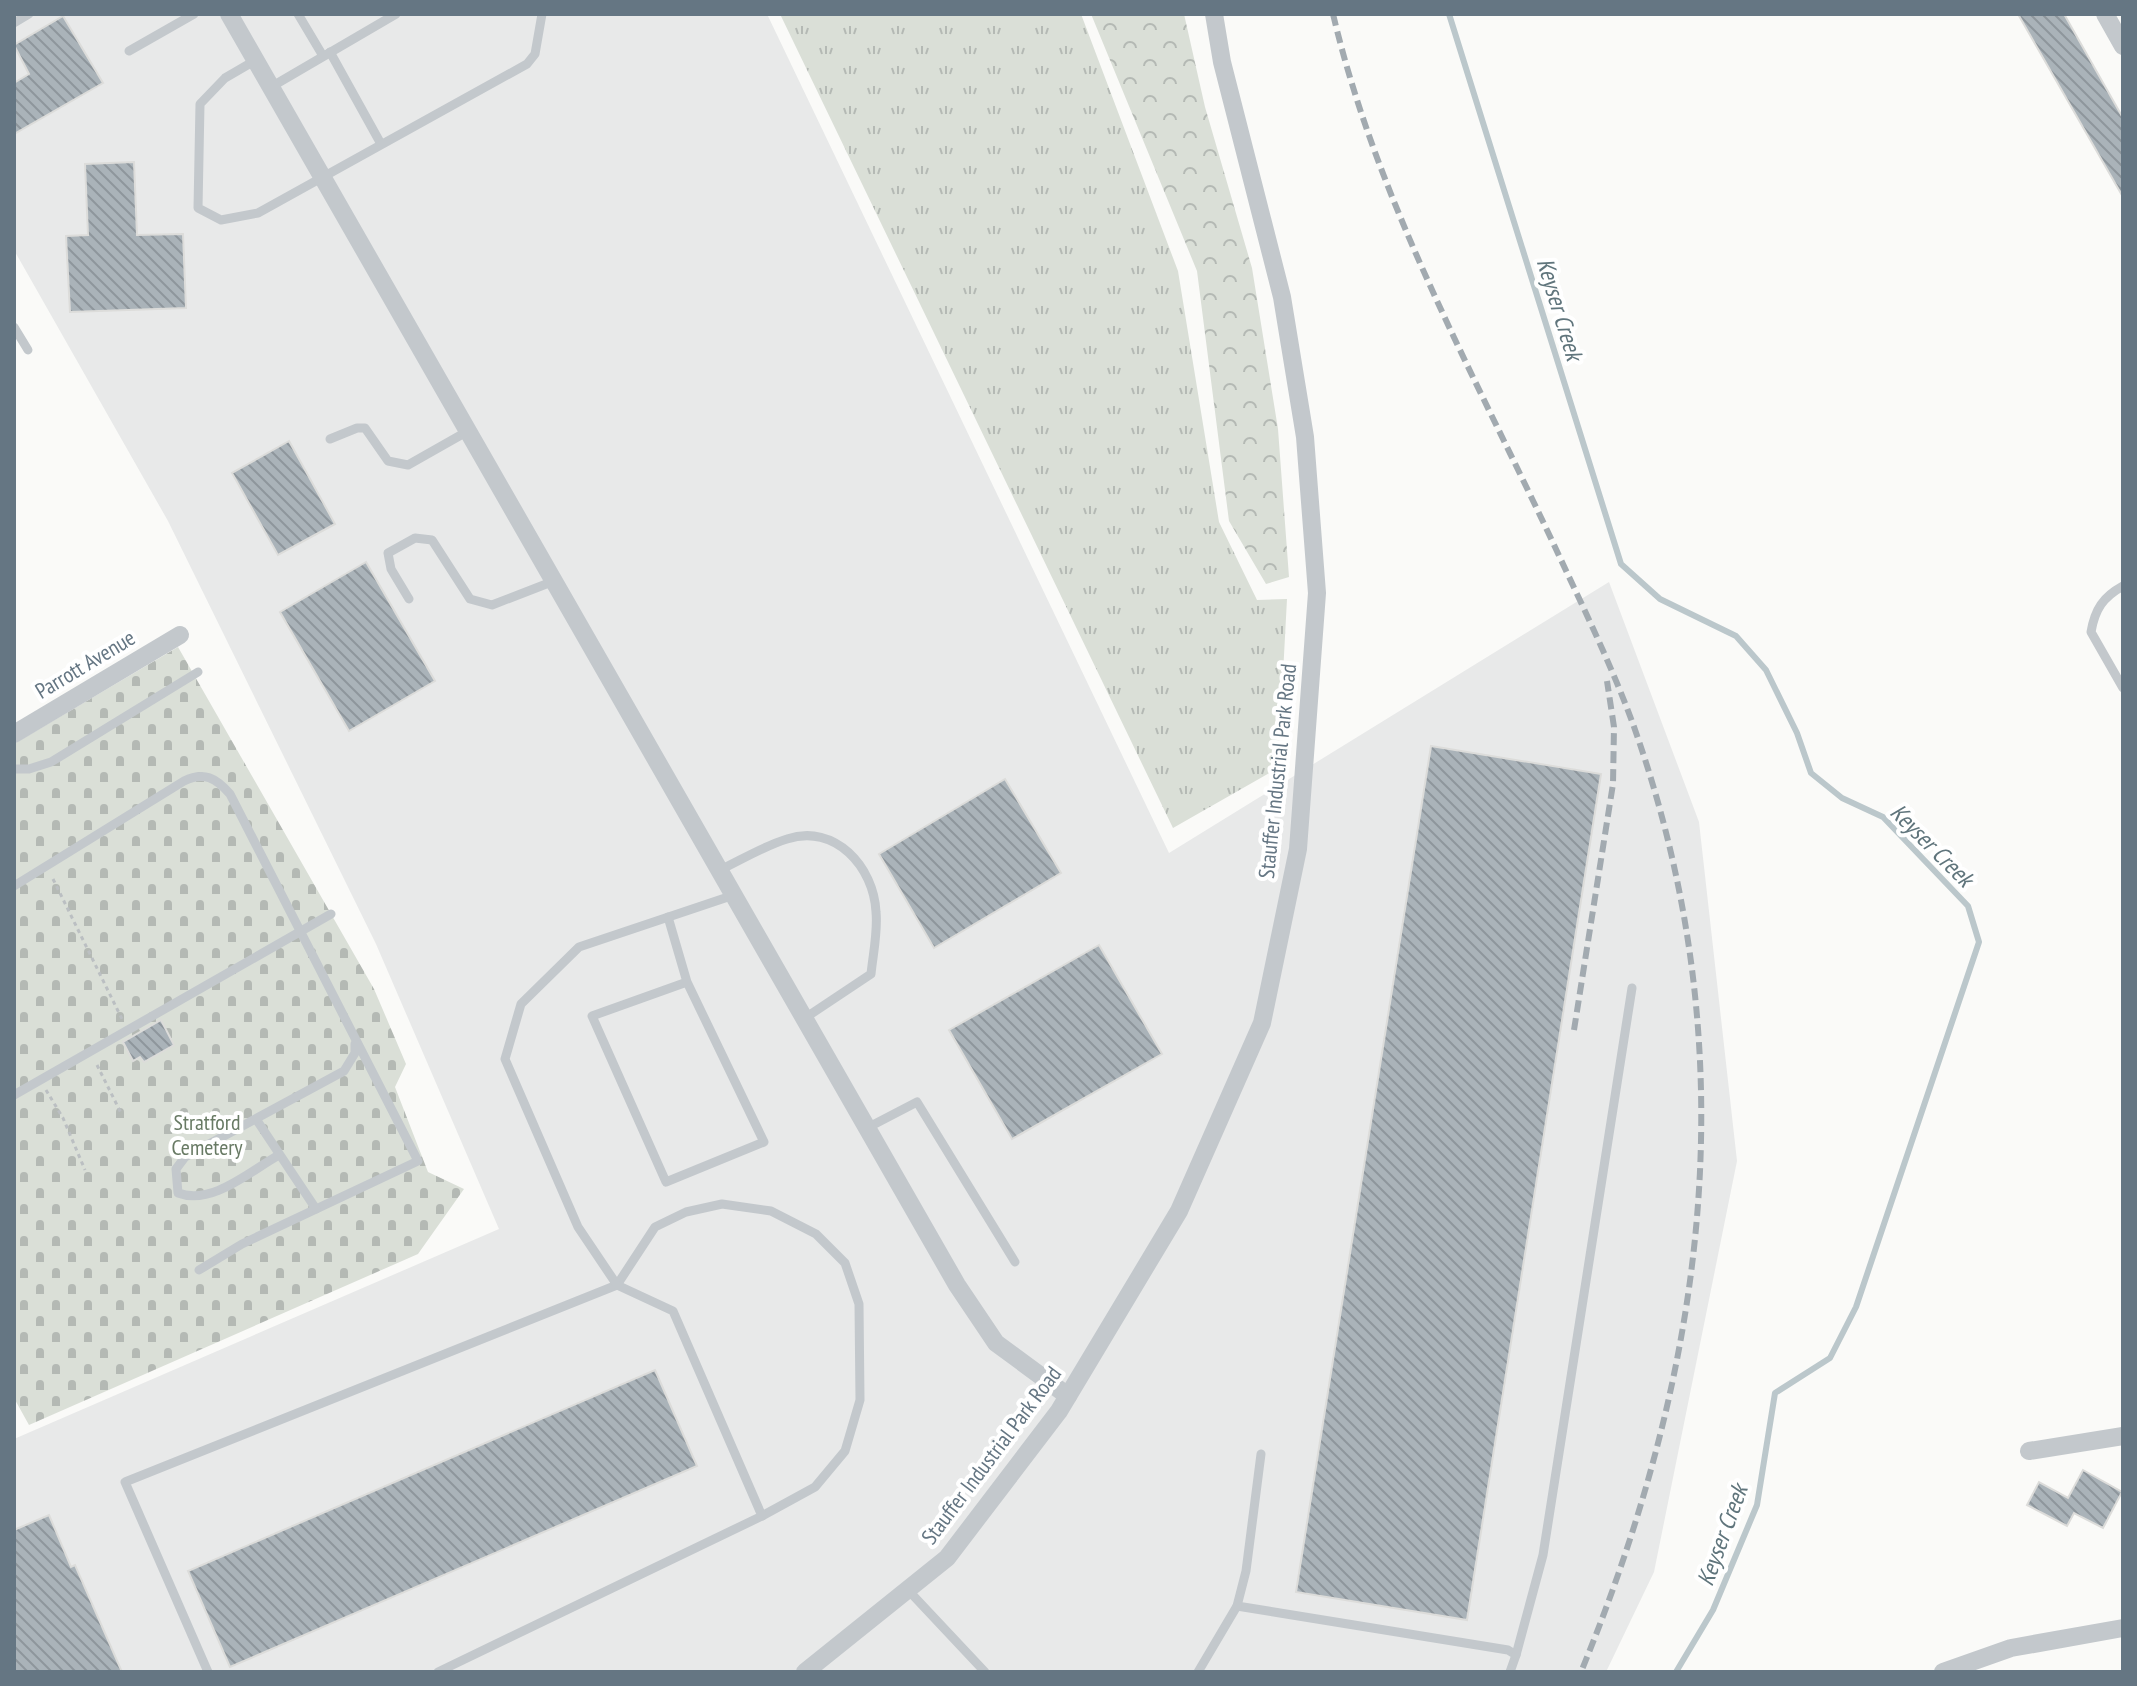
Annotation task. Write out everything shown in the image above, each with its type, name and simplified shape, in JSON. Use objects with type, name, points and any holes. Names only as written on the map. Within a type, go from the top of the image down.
[{"type":"street","points":[[229,14],[957,1285],[996,1343],[1068,1396]]},
{"type":"street","name":"Stauffer Industrial Park Road","points":[[805,1672],[947,1558],[1068,1396],[1179,1211],[1262,1023],[1298,849],[1317,593],[1305,437],[1282,297],[1222,62],[1214,14]]},
{"type":"street","points":[[2105,14],[2123,46]]},
{"type":"street","name":"Parrott Avenue","points":[[14,734],[180,635]]},
{"type":"street","points":[[2029,1451],[2123,1436]]},
{"type":"street","points":[[1943,1672],[2011,1648],[2123,1628]]},
{"type":"lane","points":[[14,23],[29,14]]},
{"type":"lane","points":[[129,51],[194,14]]},
{"type":"lane","points":[[298,14],[327,54],[381,144]]},
{"type":"lane","points":[[271,87],[396,14]]},
{"type":"lane","points":[[256,60],[225,78],[200,104],[198,208],[221,220],[258,213],[527,64],[535,54],[542,14]]},
{"type":"lane","points":[[14,327],[28,350]]},
{"type":"lane","points":[[330,439],[365,428],[388,461],[408,465],[468,431]]},
{"type":"lane","points":[[409,599],[391,569],[388,553],[415,538],[432,540],[470,599],[492,605],[554,581]]},
{"type":"lane","points":[[2123,586],[2110,593],[2095,610],[2091,632],[2123,688]]},
{"type":"lane","points":[[14,769],[29,769],[51,762],[198,672]]},
{"type":"lane","points":[[14,886],[48,868],[184,781],[196,775],[216,778],[230,794],[418,1161],[242,1244],[199,1270]]},
{"type":"lane","points":[[720,870],[789,838],[832,839],[853,855],[871,881],[876,913],[871,974],[805,1018]]},
{"type":"lane","points":[[734,895],[579,947],[521,1004],[505,1059],[578,1227],[617,1285],[673,1311],[762,1516]]},
{"type":"lane","points":[[14,1095],[331,914]]},
{"type":"lane","points":[[668,917],[687,982],[764,1142],[666,1182],[592,1016],[687,982]]},
{"type":"lane","points":[[1510,1672],[1543,1555],[1632,988]]},
{"type":"lane","points":[[279,1155],[207,1196],[192,1199],[178,1193],[176,1169],[185,1157],[344,1071],[355,1053],[354,1037]]},
{"type":"lane","points":[[867,1128],[917,1102],[1015,1262]]},
{"type":"lane","points":[[256,1119],[316,1209]]},
{"type":"lane","points":[[208,1672],[125,1482],[617,1285],[655,1227],[686,1212],[722,1204],[771,1211],[816,1234],[845,1263],[859,1304],[860,1400],[845,1451],[815,1487],[762,1516],[438,1672]]},
{"type":"lane","points":[[1198,1672],[1237,1606],[1246,1571],[1261,1454]]},
{"type":"lane","points":[[908,1590],[985,1672]]},
{"type":"lane","points":[[1237,1606],[1508,1650],[1516,1655]]},
{"type":"path","points":[[48,868],[127,1029]]},
{"type":"path","points":[[90,1051],[122,1115]]},
{"type":"path","points":[[40,1080],[63,1118],[85,1170]]},
{"type":"shaded area","points":[[14,14],[767,14],[1169,853],[1609,582],[1699,822],[1737,1161],[1654,1572],[1606,1672],[14,1672],[14,1439],[499,1229],[376,944],[168,521],[14,250]]},
{"type":"green space","points":[[780,14],[1081,14],[1178,271],[1219,522],[1257,600],[1287,599],[1278,768],[1173,828]]},
{"type":"green space","points":[[1091,14],[1184,14],[1205,107],[1252,268],[1278,429],[1289,577],[1266,584],[1229,521],[1197,271]]},
{"type":"green space","name":"Stratford Cemetery","points":[[178,647],[374,989],[406,1064],[395,1087],[428,1172],[464,1189],[418,1254],[29,1425],[14,1398],[14,744]]},
{"type":"building","points":[[2018,14],[2064,14],[2123,118],[2123,197]]},
{"type":"building","points":[[63,16],[103,83],[14,134],[14,83],[29,74],[14,45]]},
{"type":"building","points":[[134,162],[137,235],[183,234],[186,308],[70,312],[66,236],[88,235],[85,164]]},
{"type":"building","points":[[289,441],[335,524],[278,555],[232,473]]},
{"type":"building","points":[[366,562],[435,681],[349,731],[280,612]]},
{"type":"building","points":[[1431,746],[1601,774],[1467,1620],[1296,1592]]},
{"type":"building","points":[[1005,779],[1061,873],[934,948],[879,854]]},
{"type":"building","points":[[1099,945],[1162,1054],[1012,1139],[949,1030]]},
{"type":"building","points":[[161,1020],[174,1045],[144,1062],[140,1057],[133,1061],[123,1042]]},
{"type":"building","points":[[655,1370],[697,1466],[230,1667],[188,1571]]},
{"type":"building","points":[[2083,1470],[2122,1492],[2103,1528],[2074,1513],[2067,1526],[2027,1505],[2039,1482],[2068,1498]]},
{"type":"building","points":[[49,1515],[71,1567],[75,1565],[122,1672],[14,1672],[14,1530]]},
{"type":"waterway","name":"Keyser Creek","points":[[1449,14],[1621,564],[1660,599],[1736,636],[1766,670],[1797,733],[1811,773],[1842,798],[1883,817],[1968,906],[1979,942],[1856,1307],[1830,1358],[1775,1393],[1757,1505],[1713,1610],[1676,1672]]},
{"type":"railway","points":[[1333,14],[1352,83],[1401,219],[1586,613],[1633,724],[1669,845],[1691,965],[1701,1084],[1698,1202],[1684,1321],[1659,1438],[1625,1555],[1581,1672]]},
{"type":"railway","points":[[1574,1030],[1613,784],[1614,727],[1607,681]]}]
